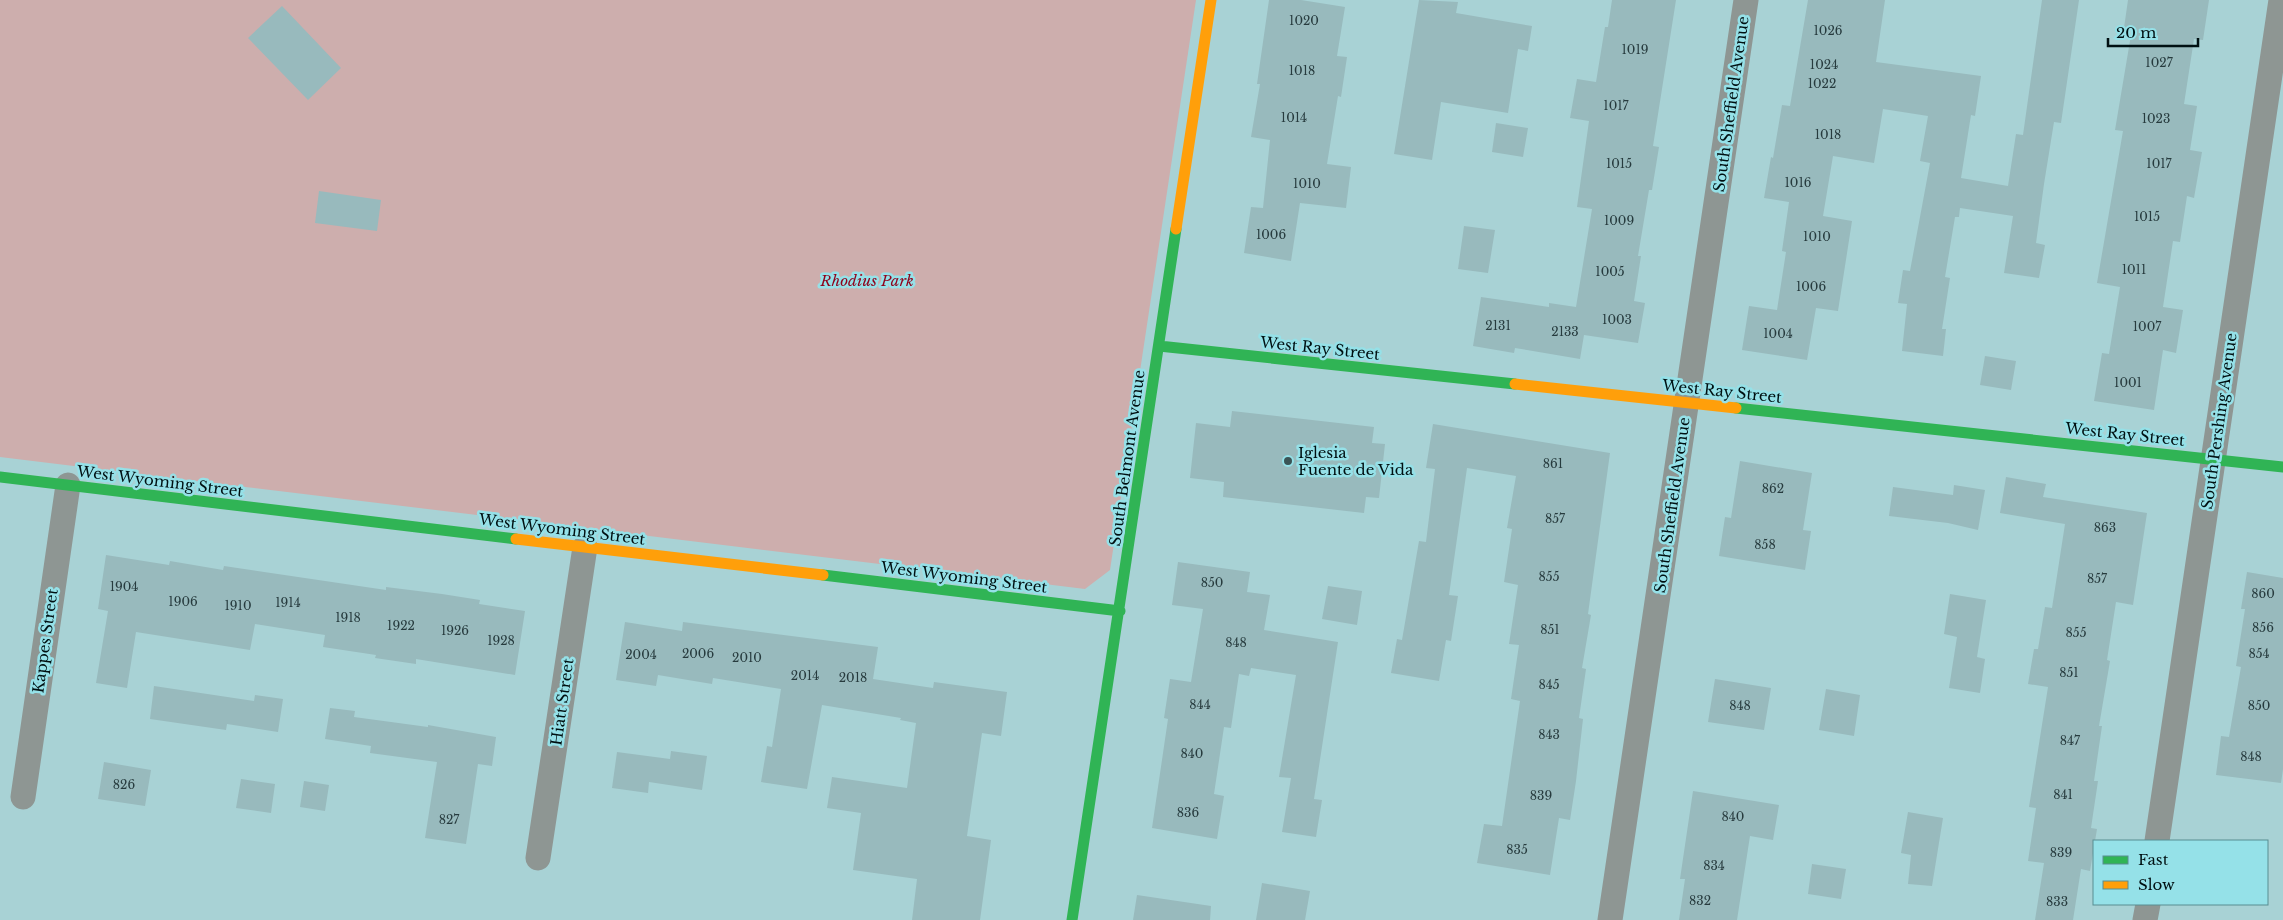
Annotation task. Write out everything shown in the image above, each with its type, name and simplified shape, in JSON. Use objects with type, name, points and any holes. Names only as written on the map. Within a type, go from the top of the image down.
[{"type":"street","name":"South Belmont Avenue","points":[[1072,920],[1211,0]]},
{"type":"street","name":"South Sheffield Avenue","points":[[1610,920],[1746,0]]},
{"type":"street","name":"South Pershing Avenue","points":[[2157,840],[2281,0]]},
{"type":"street","name":"West Ray Street","points":[[1159,346],[2283,466]]},
{"type":"street","name":"West Wyoming Street","points":[[0,477],[1120,611]]},
{"type":"street","name":"Kappes Street","points":[[22,797],[68,485]]},
{"type":"street","name":"Hiatt Street","points":[[538,858],[585,547]]},
{"type":"street","points":[[2145,920],[2148,905]]},
{"type":"green space","name":"Rhodius Park","points":[[0,0],[1196,0],[1110,570],[1085,589],[0,457]]},
{"type":"building","points":[[1269,0],[1301,0],[1345,7],[1337,56],[1347,57],[1341,97],[1338,96],[1327,164],[1351,167],[1346,208],[1300,203],[1291,261],[1244,253],[1251,207],[1263,208],[1270,140],[1251,137],[1260,84],[1257,84]]},
{"type":"building","points":[[1419,0],[1458,2],[1456,13],[1532,26],[1528,51],[1518,49],[1508,113],[1441,102],[1432,160],[1394,154]]},
{"type":"building","points":[[1612,0],[1676,0],[1653,146],[1659,147],[1652,190],[1649,190],[1638,256],[1641,256],[1634,301],[1645,303],[1638,343],[1584,335],[1580,359],[1515,348],[1514,353],[1473,346],[1481,297],[1549,307],[1549,303],[1576,307],[1592,209],[1577,207],[1589,121],[1570,118],[1577,79],[1596,82],[1605,27],[1608,27]]},
{"type":"building","points":[[1808,0],[1885,0],[1876,62],[1981,76],[1975,116],[1971,115],[1961,178],[2008,186],[2016,134],[2023,135],[2042,0],[2079,0],[2061,123],[2054,122],[2044,184],[2036,243],[2045,245],[2039,278],[2004,273],[2013,216],[1960,208],[1959,217],[1955,217],[1945,277],[1950,278],[1942,329],[1946,329],[1943,356],[1902,351],[1907,304],[1898,303],[1903,270],[1910,271],[1930,163],[1920,161],[1928,116],[1883,109],[1874,163],[1833,156],[1823,216],[1852,221],[1838,311],[1816,308],[1807,360],[1742,350],[1749,306],[1777,310],[1786,252],[1782,251],[1789,202],[1764,198],[1782,105],[1790,106]]},
{"type":"building","points":[[2128,0],[2209,0],[2203,40],[2194,39],[2184,104],[2197,106],[2190,150],[2202,152],[2194,198],[2187,196],[2180,242],[2173,241],[2163,307],[2183,310],[2176,353],[2163,350],[2154,410],[2094,401],[2102,353],[2109,354],[2120,287],[2097,283],[2123,131],[2115,130],[2132,29],[2124,28]]},
{"type":"building","points":[[282,6],[341,68],[308,100],[248,38]]},
{"type":"building","points":[[1496,123],[1528,128],[1523,157],[1492,152]]},
{"type":"building","points":[[319,191],[381,200],[377,231],[315,223]]},
{"type":"building","points":[[1464,226],[1495,230],[1488,273],[1458,269]]},
{"type":"building","points":[[1985,356],[2016,361],[2011,390],[1980,385]]},
{"type":"building","name":"Iglesia Fuente de Vida","points":[[1232,411],[1374,427],[1372,443],[1385,444],[1379,498],[1366,497],[1364,513],[1223,497],[1224,482],[1190,478],[1196,423],[1230,427]]},
{"type":"building","points":[[1433,424],[1610,453],[1588,614],[1591,615],[1582,668],[1586,669],[1579,718],[1583,719],[1576,781],[1570,820],[1559,818],[1550,875],[1477,863],[1484,824],[1502,826],[1520,701],[1511,699],[1519,645],[1509,644],[1518,585],[1504,582],[1512,529],[1507,528],[1516,476],[1467,468],[1449,595],[1458,596],[1451,641],[1446,640],[1439,681],[1391,673],[1397,639],[1402,640],[1419,541],[1426,542],[1435,469],[1426,468]]},
{"type":"building","points":[[1740,461],[1812,473],[1803,530],[1811,531],[1805,570],[1719,556],[1725,517],[1731,518]]},
{"type":"building","points":[[2006,477],[2046,484],[2043,497],[2147,513],[2133,605],[2116,602],[2107,660],[2110,661],[2099,726],[2102,726],[2094,781],[2098,781],[2091,828],[2097,829],[2095,840],[2093,840],[2090,871],[2081,869],[2073,920],[2035,920],[2044,863],[2028,861],[2036,808],[2029,807],[2048,687],[2028,684],[2034,649],[2038,649],[2045,607],[2052,608],[2065,524],[2000,513]]},
{"type":"building","points":[[1954,485],[1985,490],[1978,530],[1948,523],[1889,516],[1893,487],[1953,495]]},
{"type":"building","points":[[106,555],[169,565],[170,561],[223,570],[224,566],[386,590],[386,587],[442,594],[480,600],[479,604],[525,611],[515,675],[416,659],[416,664],[375,658],[376,655],[323,647],[325,635],[255,624],[250,650],[136,632],[127,688],[96,683],[108,611],[98,609]]},
{"type":"building","points":[[1178,562],[1250,572],[1247,592],[1270,595],[1264,630],[1338,642],[1314,799],[1322,800],[1316,837],[1282,832],[1291,778],[1279,777],[1296,675],[1251,668],[1249,676],[1239,674],[1231,728],[1224,727],[1214,794],[1224,796],[1217,839],[1152,828],[1168,719],[1164,718],[1170,679],[1191,682],[1203,609],[1172,605]]},
{"type":"building","points":[[2247,572],[2283,578],[2283,769],[2281,783],[2216,775],[2221,736],[2229,737],[2241,667],[2236,666],[2245,609],[2241,609]]},
{"type":"building","points":[[1328,586],[1362,591],[1357,625],[1322,619]]},
{"type":"building","points":[[1950,594],[1986,600],[1977,657],[1985,659],[1980,693],[1949,688],[1957,637],[1944,634]]},
{"type":"building","points":[[625,622],[682,631],[683,622],[878,647],[873,679],[933,688],[934,682],[1007,692],[1001,736],[982,733],[967,836],[991,840],[980,920],[912,920],[917,879],[853,870],[861,813],[827,808],[832,777],[907,788],[916,723],[900,720],[901,718],[822,705],[807,789],[761,782],[767,746],[772,747],[781,689],[713,678],[712,684],[658,675],[656,686],[616,680]]},
{"type":"building","points":[[1715,679],[1771,688],[1764,730],[1708,722]]},
{"type":"building","points":[[154,686],[254,701],[255,695],[283,699],[278,732],[227,724],[226,730],[150,719]]},
{"type":"building","points":[[1826,689],[1860,695],[1854,736],[1819,730]]},
{"type":"building","points":[[330,708],[355,711],[354,717],[428,727],[428,725],[496,737],[492,766],[478,764],[466,844],[425,838],[437,762],[370,753],[371,746],[325,739]]},
{"type":"building","points":[[671,751],[707,756],[702,790],[649,782],[648,793],[612,788],[617,752],[670,759]]},
{"type":"building","points":[[104,762],[151,770],[145,806],[98,799]]},
{"type":"building","points":[[241,779],[275,784],[271,813],[236,808]]},
{"type":"building","points":[[304,781],[329,785],[325,811],[300,807]]},
{"type":"building","points":[[1693,791],[1779,805],[1773,840],[1750,836],[1737,920],[1679,920],[1685,879],[1680,879]]},
{"type":"building","points":[[1908,812],[1943,818],[1932,886],[1908,884],[1911,855],[1901,853]]},
{"type":"building","points":[[1812,864],[1846,869],[1841,899],[1808,894]]},
{"type":"building","points":[[1262,883],[1310,891],[1305,920],[1256,920]]},
{"type":"building","points":[[1137,895],[1211,906],[1210,920],[1133,920]]},
{"type":"traffic: fast","points":[[1072,920],[1176,229]]},
{"type":"traffic: fast","points":[[1159,346],[1515,384]]},
{"type":"traffic: fast","points":[[1736,408],[2283,467]]},
{"type":"traffic: fast","points":[[0,477],[516,539]]},
{"type":"traffic: fast","points":[[823,575],[1120,611]]},
{"type":"traffic: slow","points":[[1176,229],[1211,0]]},
{"type":"traffic: slow","points":[[1515,384],[1736,408]]},
{"type":"traffic: slow","points":[[516,539],[823,575]]},
{"type":"place","name":"Iglesia Fuente de Vida","points":[[1288,461]]}]
